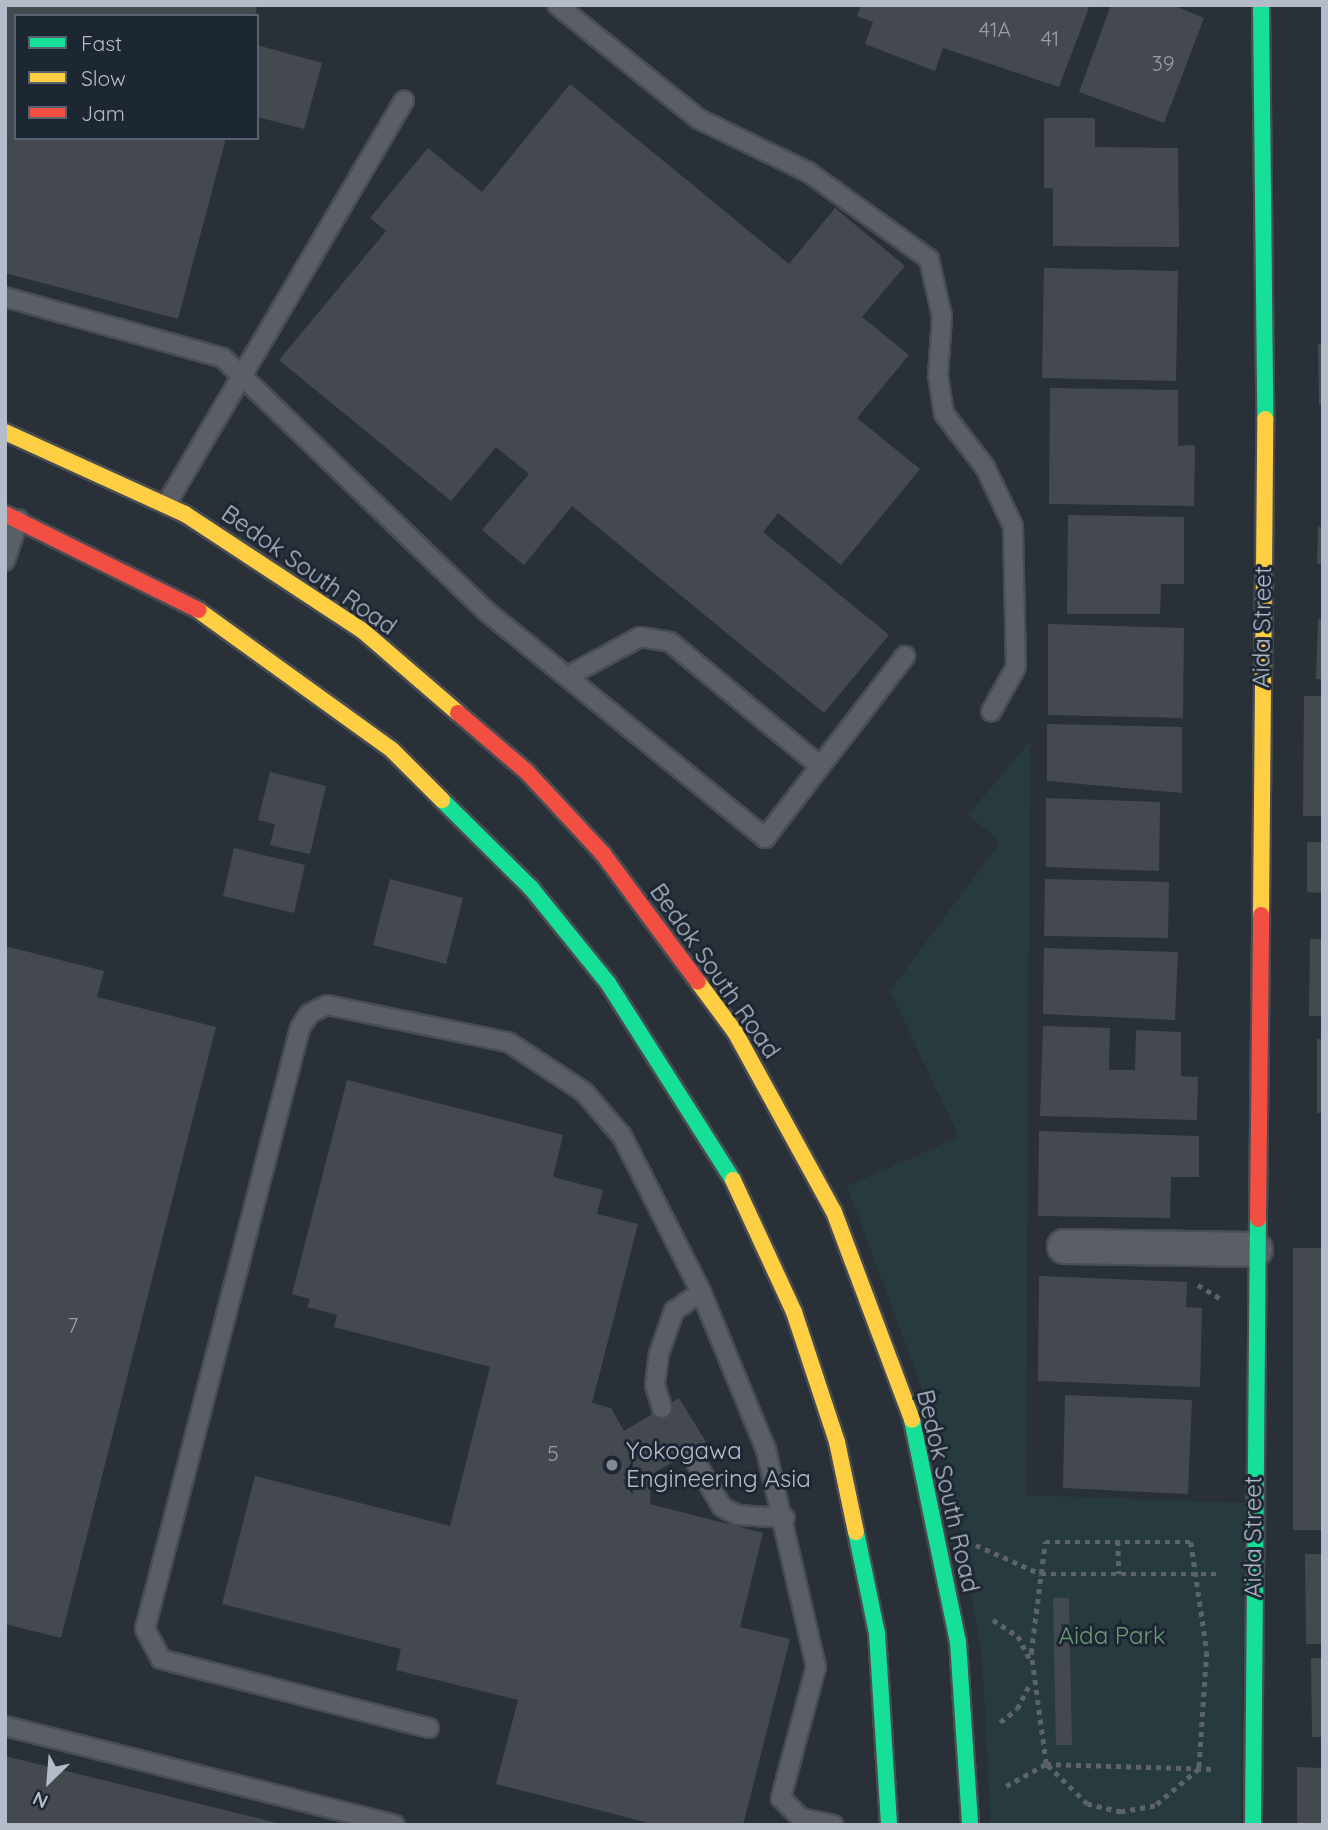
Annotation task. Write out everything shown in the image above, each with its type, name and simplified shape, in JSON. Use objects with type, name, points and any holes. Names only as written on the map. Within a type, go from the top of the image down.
[{"type":"main road","name":"Aida Street","points":[[1252,1825],[1255,1249],[1266,253],[1261,5]]},
{"type":"main road","name":"Bedok South Road","points":[[5,432],[167,503],[363,631],[526,771],[603,854],[735,1032],[834,1212],[913,1424],[958,1642],[970,1825]]},
{"type":"main road","points":[[12,516],[139,576],[231,629],[392,750],[531,888],[608,983],[672,1078],[736,1186],[794,1311],[837,1442],[877,1633],[889,1825]]},
{"type":"street","points":[[1064,1246],[1255,1249]]},
{"type":"lane","points":[[557,5],[699,119],[808,172],[929,259],[942,316],[938,376],[944,414],[985,467],[1013,526],[1016,667],[991,712]]},
{"type":"lane","points":[[167,503],[238,373],[404,101]]},
{"type":"lane","points":[[5,297],[192,346],[223,358],[486,611],[765,838],[905,656]]},
{"type":"lane","points":[[5,561],[12,516]]},
{"type":"lane","points":[[568,676],[640,637],[670,642],[820,766]]},
{"type":"lane","points":[[429,1728],[160,1659],[145,1629],[309,1014],[327,1005],[508,1042],[548,1062],[622,1136],[701,1292],[744,1387],[785,1518],[816,1667],[781,1798],[801,1818],[834,1825]]},
{"type":"lane","points":[[662,1408],[655,1385],[659,1354],[674,1311],[701,1292]]},
{"type":"lane","points":[[690,1452],[722,1507],[737,1515],[785,1518]]},
{"type":"lane","points":[[5,1726],[395,1825]]},
{"type":"path","points":[[1118,1541],[1119,1574]]},
{"type":"path","points":[[985,1618],[1018,1636],[1031,1670],[1046,1764],[1075,1797],[1121,1812],[1168,1799],[1199,1769],[1207,1652],[1198,1574],[1191,1542],[1045,1542],[1031,1670],[1017,1709],[988,1727]]},
{"type":"path","points":[[981,1548],[1041,1574],[1253,1573]]},
{"type":"path","points":[[1012,1783],[1046,1764],[1251,1770]]},
{"type":"green space","name":"Aida Park","points":[[1030,741],[1026,1495],[1245,1503],[1241,1825],[991,1825],[982,1659],[958,1516],[934,1421],[847,1186],[959,1137],[890,991],[1000,842],[968,815]]},
{"type":"building","points":[[5,5],[257,5],[255,14],[14,14],[14,140],[225,140],[178,319],[5,273]]},
{"type":"building","points":[[861,5],[1090,5],[1059,87],[943,48],[935,71],[865,44],[873,22],[857,16]]},
{"type":"building","points":[[1111,5],[1173,5],[1204,18],[1164,123],[1079,92]]},
{"type":"building","points":[[259,46],[322,63],[304,129],[259,118]]},
{"type":"building","points":[[570,84],[789,264],[835,208],[905,266],[862,317],[909,355],[857,418],[920,469],[841,565],[778,513],[763,532],[889,635],[824,713],[572,506],[524,565],[482,530],[529,474],[496,447],[451,501],[279,360],[386,231],[370,218],[428,148],[482,192]]},
{"type":"building","points":[[1044,118],[1095,118],[1095,147],[1178,148],[1179,247],[1053,246],[1053,188],[1044,188]]},
{"type":"building","points":[[1044,268],[1178,271],[1176,381],[1042,378]]},
{"type":"building","points":[[1318,344],[1323,344],[1323,405],[1319,405]]},
{"type":"building","points":[[1050,388],[1178,390],[1178,446],[1195,445],[1194,506],[1049,504]]},
{"type":"building","points":[[1068,515],[1184,517],[1184,584],[1161,584],[1160,614],[1067,614]]},
{"type":"building","points":[[1318,527],[1323,527],[1323,564],[1317,564]]},
{"type":"building","points":[[1318,619],[1323,619],[1323,679],[1316,679]]},
{"type":"building","points":[[1048,624],[1184,628],[1183,718],[1048,715]]},
{"type":"building","points":[[1304,696],[1323,696],[1323,816],[1303,816]]},
{"type":"building","points":[[1047,724],[1182,727],[1182,793],[1047,781]]},
{"type":"building","points":[[270,772],[326,786],[310,854],[270,845],[275,824],[258,820]]},
{"type":"building","points":[[1046,798],[1160,802],[1159,871],[1046,867]]},
{"type":"building","points":[[1307,842],[1323,842],[1323,893],[1307,892]]},
{"type":"building","points":[[234,848],[305,865],[294,913],[223,896]]},
{"type":"building","points":[[390,879],[463,898],[446,964],[373,945]]},
{"type":"building","points":[[1045,879],[1169,882],[1168,938],[1044,936]]},
{"type":"building","points":[[1310,939],[1323,939],[1323,1016],[1309,1016]]},
{"type":"building","points":[[5,946],[104,971],[97,997],[216,1027],[61,1638],[5,1624]]},
{"type":"building","points":[[1044,948],[1178,952],[1175,1020],[1043,1014]]},
{"type":"building","points":[[1043,1026],[1110,1028],[1109,1070],[1135,1070],[1136,1030],[1181,1032],[1181,1076],[1198,1077],[1197,1120],[1040,1116]]},
{"type":"building","points":[[1317,1039],[1323,1039],[1323,1113],[1317,1113]]},
{"type":"building","points":[[347,1080],[563,1135],[553,1177],[603,1190],[597,1214],[638,1224],[592,1403],[611,1408],[624,1431],[679,1398],[706,1442],[651,1475],[650,1504],[763,1533],[740,1627],[790,1639],[743,1825],[657,1825],[496,1784],[518,1700],[396,1670],[401,1649],[222,1604],[255,1476],[450,1526],[490,1367],[334,1327],[337,1315],[307,1307],[310,1299],[292,1294]]},
{"type":"building","points":[[1039,1131],[1199,1136],[1199,1177],[1171,1177],[1170,1218],[1038,1216]]},
{"type":"building","points":[[1293,1248],[1323,1248],[1323,1530],[1293,1530]]},
{"type":"building","points":[[1039,1276],[1187,1282],[1186,1307],[1202,1308],[1200,1387],[1038,1381]]},
{"type":"building","points":[[1065,1395],[1192,1400],[1188,1494],[1063,1488]]},
{"type":"building","points":[[1305,1554],[1323,1554],[1323,1644],[1306,1644]]},
{"type":"building","points":[[1053,1598],[1069,1598],[1072,1745],[1056,1745]]},
{"type":"building","points":[[1311,1658],[1323,1658],[1323,1737],[1312,1737]]},
{"type":"building","points":[[5,1756],[281,1824],[281,1825],[5,1825]]},
{"type":"building","points":[[1297,1767],[1323,1768],[1323,1825],[1297,1825]]},
{"type":"traffic: fast","points":[[1261,5],[1265,419]]},
{"type":"traffic: fast","points":[[442,800],[531,888],[608,983],[733,1180]]},
{"type":"traffic: fast","points":[[1253,1825],[1258,1219]]},
{"type":"traffic: fast","points":[[912,1420],[958,1642],[970,1825]]},
{"type":"traffic: fast","points":[[856,1532],[877,1633],[889,1825]]},
{"type":"traffic: slow","points":[[1261,915],[1265,419]]},
{"type":"traffic: slow","points":[[5,432],[185,514],[363,631],[458,713]]},
{"type":"traffic: slow","points":[[198,610],[392,750],[442,800]]},
{"type":"traffic: slow","points":[[698,982],[735,1032],[834,1212],[912,1420]]},
{"type":"traffic: slow","points":[[733,1180],[794,1312],[837,1442],[856,1532]]},
{"type":"traffic: jam","points":[[5,514],[198,610]]},
{"type":"traffic: jam","points":[[458,713],[526,771],[603,854],[698,982]]},
{"type":"traffic: jam","points":[[1258,1219],[1261,915]]},
{"type":"place","name":"Yokogawa Engineering Asia","points":[[612,1465]]}]
